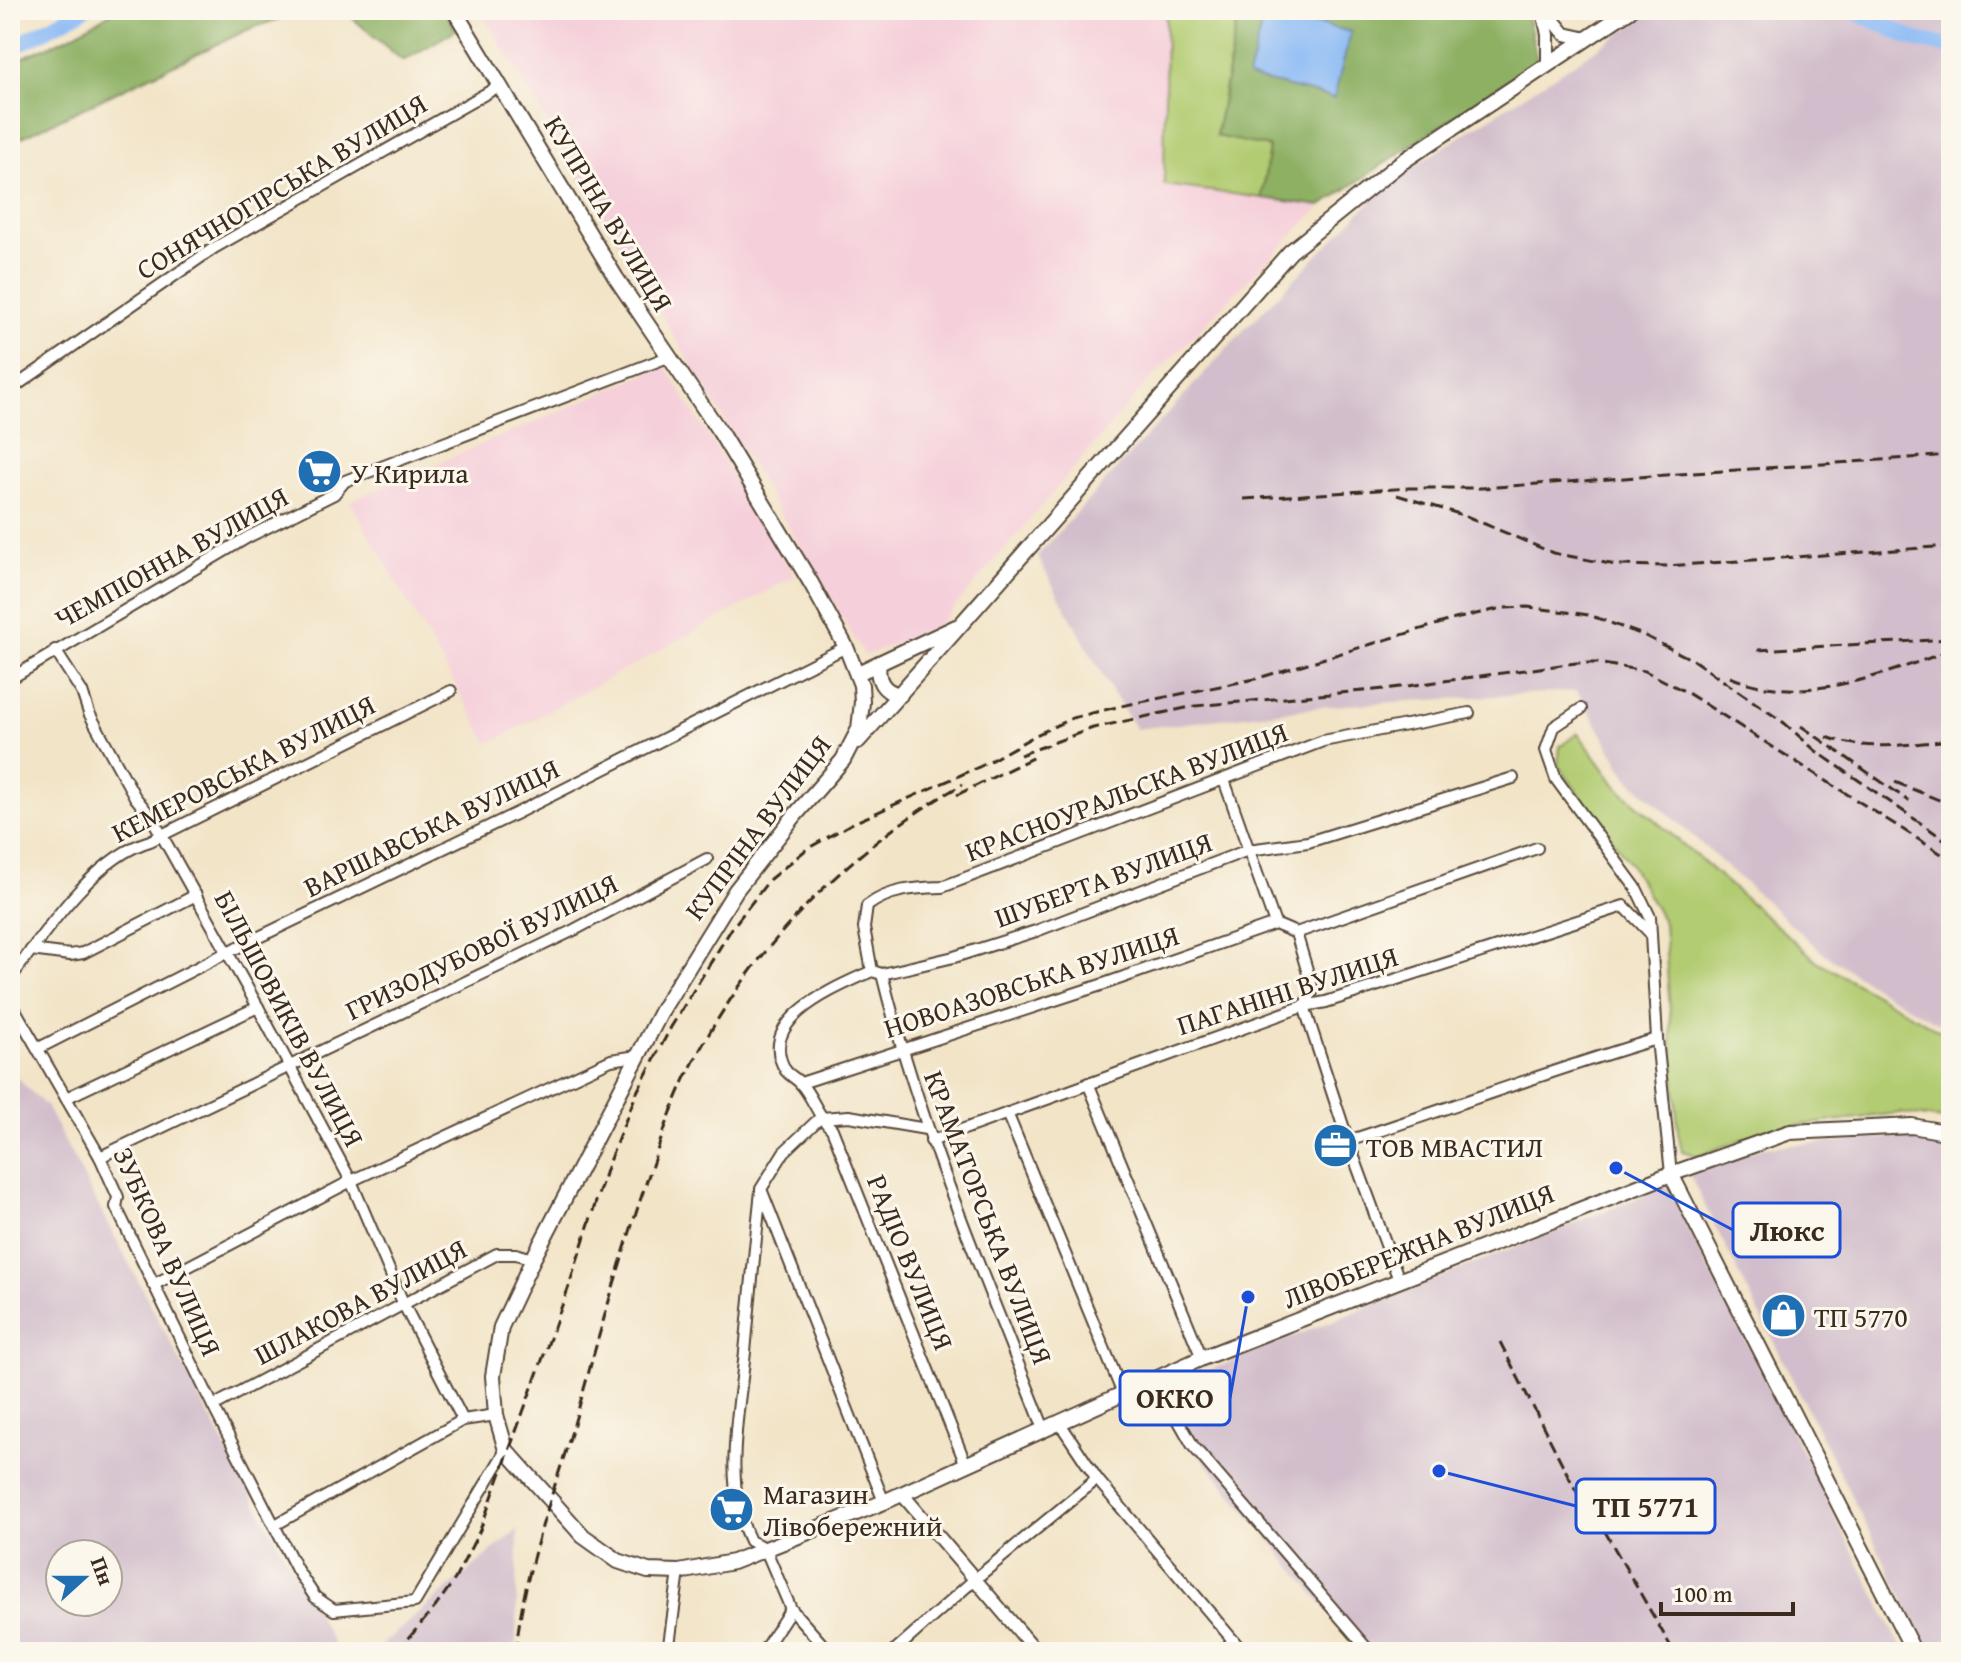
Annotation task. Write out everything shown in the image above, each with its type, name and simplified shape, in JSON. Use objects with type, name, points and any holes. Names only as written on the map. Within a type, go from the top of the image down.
[{"type":"main road","name":"КУПРІНА ВУЛИЦЯ","points":[[454,10],[616,278],[720,432],[811,583],[858,673],[862,702],[859,729],[843,760],[736,890],[663,1008],[533,1259],[501,1327],[493,1376],[496,1415],[506,1450]]},
{"type":"main road","points":[[843,760],[878,724],[900,695],[1290,252],[1399,164],[1625,12]]},
{"type":"main road","points":[[858,673],[964,623]]},
{"type":"main road","points":[[879,663],[877,673],[881,684],[888,693],[900,695]]},
{"type":"main road","name":"ЛІВОБЕРЕЖНА ВУЛИЦЯ","points":[[506,1450],[583,1536],[618,1561],[648,1571],[679,1572],[733,1562],[884,1502],[1202,1358],[1671,1174],[1790,1132],[1912,1126],[1951,1133]]},
{"type":"main road","points":[[1671,1174],[1914,1652]]},
{"type":"street","points":[[1544,10],[1565,34],[1587,39]]},
{"type":"street","points":[[1544,10],[1548,65]]},
{"type":"street","name":"СОНЯЧНОГІРСЬКА ВУЛИЦЯ","points":[[10,390],[214,248],[501,85]]},
{"type":"street","name":"ЧЕМПІОННА ВУЛИЦЯ","points":[[10,679],[248,537],[334,494],[345,481],[668,357]]},
{"type":"street","name":"ВАРШАВСЬКА ВУЛИЦЯ","points":[[37,1049],[846,647]]},
{"type":"street","name":"БІЛЬШОВИКІВ ВУЛИЦЯ","points":[[55,650],[82,692],[89,713],[135,797],[196,895],[290,1065],[351,1181],[404,1305],[463,1420]]},
{"type":"street","name":"КЕМЕРОВСЬКА ВУЛИЦЯ","points":[[10,979],[90,878],[129,847],[161,835],[451,691]]},
{"type":"street","points":[[1581,709],[1554,727],[1546,750],[1556,779],[1636,888],[1650,917],[1657,1039],[1671,1174]]},
{"type":"street","name":"КРАСНОУРАЛЬСКА ВУЛИЦЯ","points":[[877,972],[864,928],[867,906],[879,897],[909,888],[942,887],[1323,741],[1469,713]]},
{"type":"street","name":"ШУБЕРТА ВУЛИЦЯ","points":[[801,1083],[785,1069],[780,1046],[785,1026],[796,1013],[820,996],[877,972],[954,957],[1036,931],[1248,850],[1308,842],[1513,778]]},
{"type":"street","points":[[1224,780],[1275,924],[1296,933],[1537,848]]},
{"type":"street","name":"ГРИЗОДУБОВОЇ ВУЛИЦЯ","points":[[100,1157],[574,930],[707,859]]},
{"type":"street","points":[[31,950],[70,955],[83,953],[196,895]]},
{"type":"street","name":"ПАГАНІНІ ВУЛИЦЯ","points":[[931,1141],[1304,1006],[1326,1002],[1624,906],[1651,934]]},
{"type":"street","name":"НОВОАЗОВСЬКА ВУЛИЦЯ","points":[[801,1083],[1101,985],[1275,924]]},
{"type":"street","points":[[1296,933],[1313,990],[1304,1006],[1348,1141],[1399,1280]]},
{"type":"street","name":"КРАМАТОРСЬКА ВУЛИЦЯ","points":[[877,972],[926,1129],[1044,1429]]},
{"type":"street","name":"ЗУБКОВА ВУЛИЦЯ","points":[[10,1001],[100,1157],[118,1197],[116,1207],[153,1285],[297,1570],[315,1597],[334,1610],[415,1602],[506,1450]]},
{"type":"street","points":[[66,1098],[258,1007]]},
{"type":"street","points":[[1348,1141],[1457,1106],[1568,1065],[1657,1039]]},
{"type":"street","points":[[153,1285],[351,1181],[611,1060],[637,1056]]},
{"type":"street","name":"РАДІО ВУЛИЦЯ","points":[[801,1083],[820,1118],[832,1129],[966,1465]]},
{"type":"street","points":[[1088,1083],[1202,1358]]},
{"type":"street","points":[[1007,1113],[1123,1394]]},
{"type":"street","points":[[829,1652],[791,1609],[765,1548],[750,1541],[736,1499],[736,1445],[761,1189],[784,1152],[820,1118],[849,1116],[926,1129]]},
{"type":"street","points":[[761,1189],[884,1502]]},
{"type":"street","name":"ШЛАКОВА ВУЛИЦЯ","points":[[213,1406],[497,1254],[516,1254],[533,1259]]},
{"type":"street","points":[[1155,1379],[1193,1446],[1370,1652]]},
{"type":"street","points":[[275,1525],[463,1420],[496,1415]]},
{"type":"street","points":[[1059,1422],[1097,1479],[1243,1652]]},
{"type":"street","points":[[893,1652],[974,1580],[1097,1479]]},
{"type":"street","points":[[902,1494],[1037,1652]]},
{"type":"street","points":[[668,1652],[679,1572]]},
{"type":"street","points":[[766,1652],[766,1647],[791,1609]]},
{"type":"street","points":[[1220,1652],[1234,1641]]},
{"type":"shaded area","points":[[480,10],[1166,10],[1164,185],[1321,206],[1146,384],[940,624],[865,656]]},
{"type":"shaded area","points":[[1657,10],[1951,10],[1951,1030],[1887,995],[1822,952],[1628,778],[1577,691],[1329,706],[1136,729],[1108,685],[1037,556],[1245,329],[1390,182]]},
{"type":"shaded area","points":[[665,366],[795,576],[489,744],[350,501]]},
{"type":"shaded area","points":[[10,1071],[46,1106],[236,1467],[338,1652],[10,1652]]},
{"type":"shaded area","points":[[1914,1136],[1951,1142],[1951,1652],[1930,1652],[1689,1174],[1764,1147]]},
{"type":"shaded area","points":[[1667,1186],[1904,1652],[1362,1652],[1198,1453],[1171,1386]]},
{"type":"shaded area","points":[[518,1529],[516,1652],[373,1652]]},
{"type":"green space","points":[[116,10],[304,10],[247,30],[10,143],[10,63],[67,38]]},
{"type":"green space","points":[[343,10],[444,10],[456,30],[403,61]]},
{"type":"green space","points":[[1166,10],[1239,10],[1216,135],[1269,147],[1262,198],[1164,185]]},
{"type":"green space","points":[[1239,10],[1510,10],[1527,13],[1537,61],[1321,206],[1262,198],[1269,147],[1216,136]]},
{"type":"green space","points":[[1578,733],[1617,787],[1817,961],[1951,1037],[1951,1120],[1899,1113],[1769,1129],[1698,1156],[1682,1151],[1678,1132],[1664,923],[1631,865],[1558,765],[1560,746]]},
{"type":"water","points":[[1265,10],[1351,32],[1334,98],[1248,77]]},
{"type":"waterway","points":[[10,49],[83,10]]},
{"type":"waterway","points":[[1852,10],[1913,39],[1951,47]]},
{"type":"railway","points":[[1244,499],[1409,488],[1481,488],[1951,455]]},
{"type":"railway","points":[[1397,495],[1466,516],[1553,553],[1616,565],[1667,566],[1951,546]]},
{"type":"railway","points":[[397,1652],[455,1579],[480,1530],[568,1289],[608,1164],[637,1092],[671,1027],[732,928],[770,879],[807,849],[849,825],[981,766],[1072,718],[1255,679],[1455,619],[1502,608],[1528,607],[1589,615],[1643,635],[1693,660],[1783,722],[1816,751],[1951,844]]},
{"type":"railway","points":[[1758,650],[1951,639]]},
{"type":"railway","points":[[1730,677],[1785,689],[1814,688],[1870,677],[1951,650]]},
{"type":"railway","points":[[1020,755],[1093,728],[1195,706],[1385,689],[1576,663],[1597,663],[1645,671],[1686,692],[1951,860]]},
{"type":"railway","points":[[1801,726],[1909,801]]},
{"type":"railway","points":[[1827,737],[1873,746],[1951,740]]},
{"type":"railway","points":[[957,795],[1036,756]]},
{"type":"railway","points":[[1895,782],[1951,805]]},
{"type":"railway","points":[[516,1652],[526,1590],[542,1528],[634,1219],[662,1135],[685,1079],[737,990],[802,910],[838,874],[878,841],[963,784]]},
{"type":"railway","points":[[1500,1342],[1573,1485],[1596,1516],[1674,1652]]},
{"type":"place","name":"У Кирила","points":[[320,472]]},
{"type":"place","name":"ТОВ МВАСТИЛ","points":[[1335,1146]]},
{"type":"place","name":"Люкс","points":[[1616,1168]]},
{"type":"place","name":"ОККО","points":[[1248,1297]]},
{"type":"place","name":"ТП 5770","points":[[1783,1316]]},
{"type":"place","name":"ТП 5771","points":[[1439,1471]]},
{"type":"place","name":"Магазин Лівобережний","points":[[732,1509]]}]
